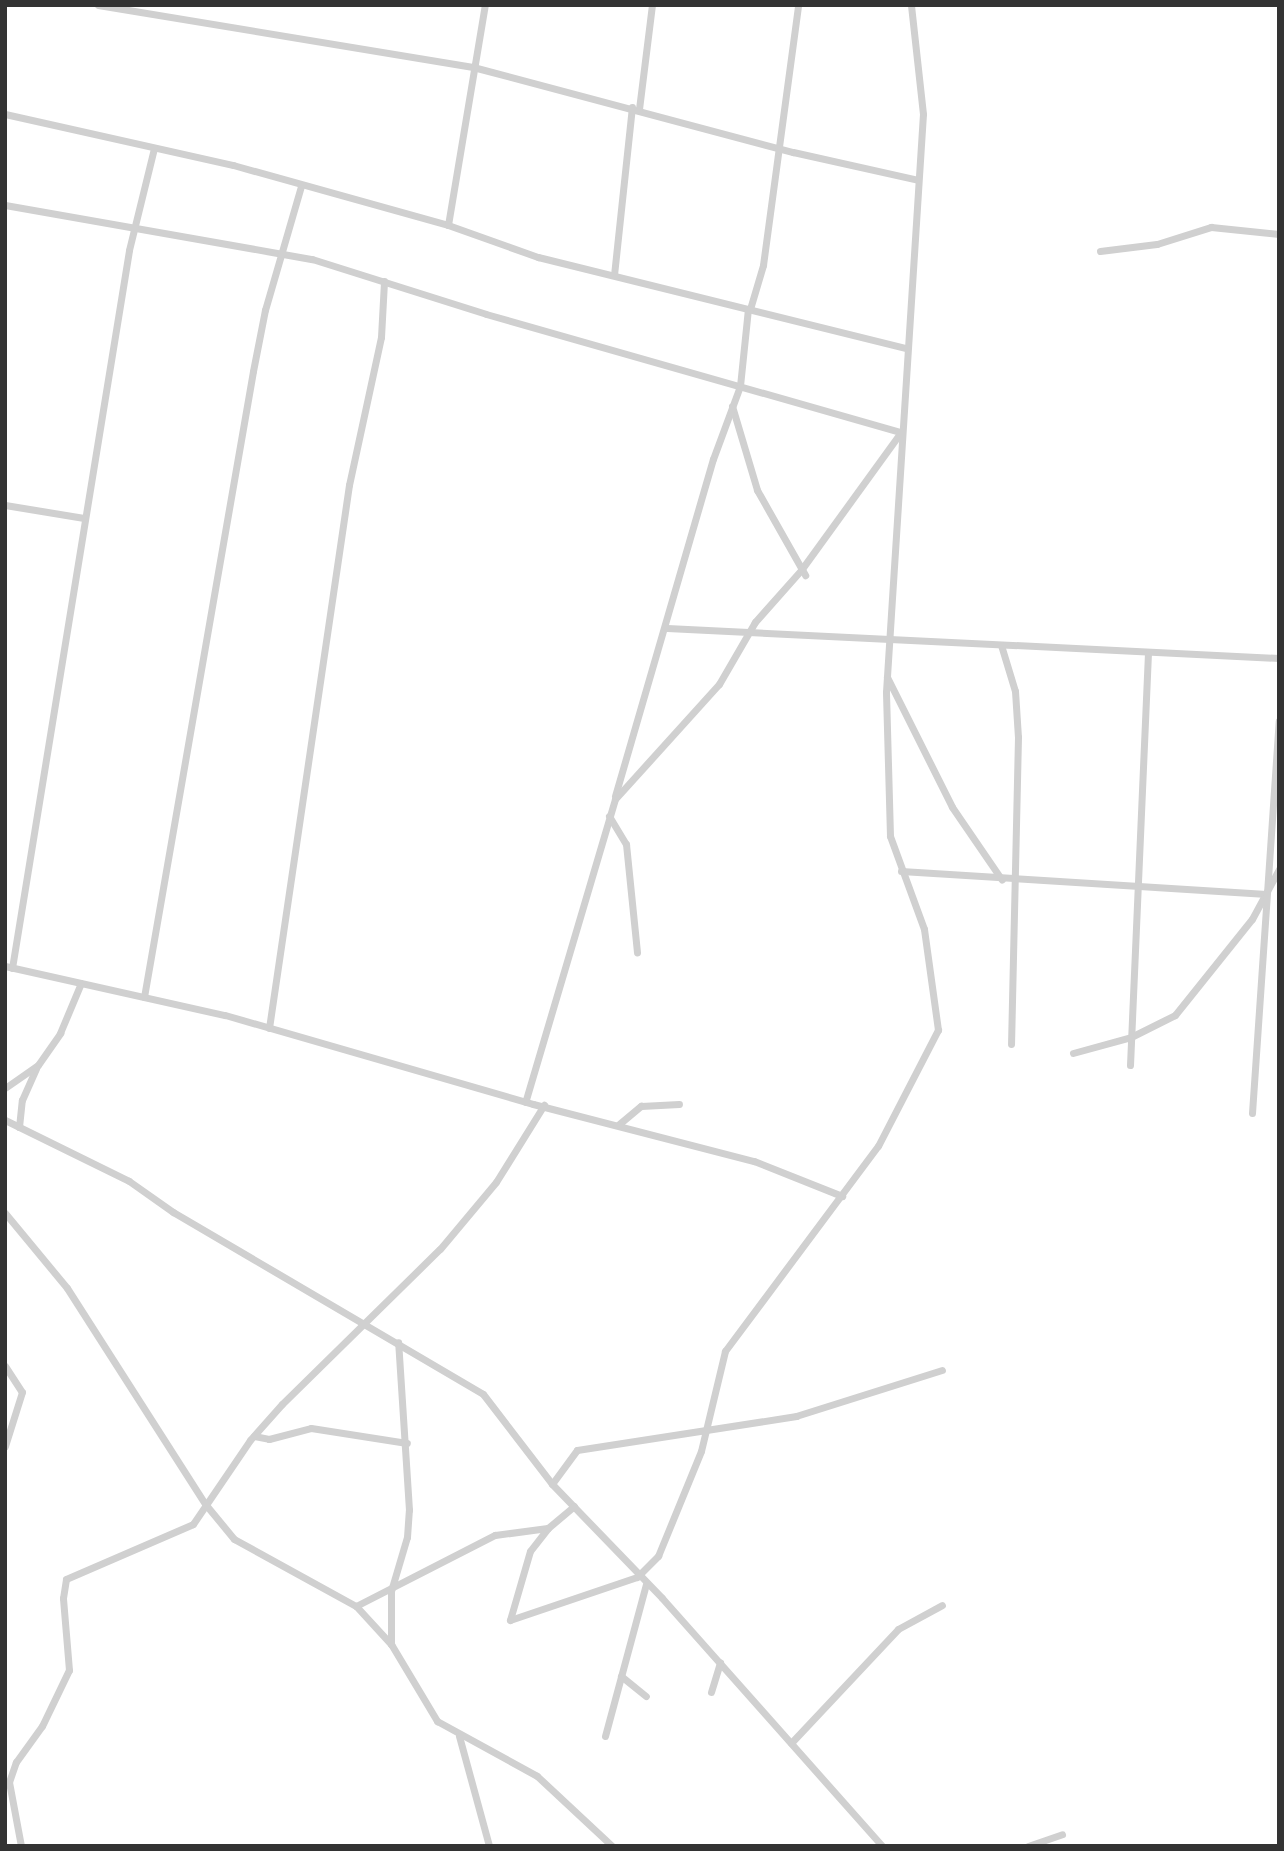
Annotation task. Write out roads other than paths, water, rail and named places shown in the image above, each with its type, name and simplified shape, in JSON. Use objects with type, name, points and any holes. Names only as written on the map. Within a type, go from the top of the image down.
[{"type":"street","points":[[98,5],[473,67],[777,147],[918,180]]},
{"type":"street","points":[[448,225],[485,5]]},
{"type":"street","points":[[614,275],[635,108],[652,5]]},
{"type":"street","points":[[525,1102],[732,405],[740,386],[749,309],[763,265],[798,5]]},
{"type":"street","points":[[574,1506],[548,1528],[530,1551],[510,1620],[637,1577],[663,1546],[708,1430],[725,1351],[878,1146],[938,1030],[924,929],[890,836],[887,676],[923,114],[912,5]]},
{"type":"street","points":[[5,114],[154,148],[301,186],[448,225],[538,257],[906,348]]},
{"type":"street","points":[[154,148],[135,229],[9,967],[269,1028],[525,1102],[754,1161],[842,1196]]},
{"type":"street","points":[[144,997],[253,371],[280,254],[301,186]]},
{"type":"street","points":[[5,205],[280,254],[384,281],[901,432]]},
{"type":"street","points":[[1100,250],[1157,244],[1211,228],[1279,234]]},
{"type":"street","points":[[269,1028],[349,485],[381,337],[384,281]]},
{"type":"street","points":[[732,405],[757,489],[804,572]]},
{"type":"street","points":[[615,799],[719,684],[750,631],[804,572],[901,432]]},
{"type":"street","points":[[5,505],[84,518]]},
{"type":"street","points":[[667,628],[1279,658]]},
{"type":"street","points":[[1001,645],[1015,691],[1018,737],[1011,1044]]},
{"type":"street","points":[[1130,1065],[1148,652]]},
{"type":"street","points":[[887,676],[951,807],[1002,880]]},
{"type":"street","points":[[1252,1113],[1279,721]]},
{"type":"street","points":[[609,816],[626,844],[637,952]]},
{"type":"street","points":[[1073,1052],[1131,1037],[1175,1015],[1252,919],[1279,869]]},
{"type":"street","points":[[901,871],[1002,880],[1268,891],[1279,888]]},
{"type":"street","points":[[19,1127],[28,1080],[60,1033],[81,983]]},
{"type":"street","points":[[5,1088],[38,1065]]},
{"type":"street","points":[[618,1125],[641,1106],[679,1104]]},
{"type":"street","points":[[21,1846],[9,1782],[16,1762],[42,1726],[69,1670],[63,1598],[66,1579],[176,1534],[193,1524],[254,1436],[367,1324],[496,1182],[544,1105]]},
{"type":"street","points":[[5,1120],[130,1181],[197,1226],[398,1342],[482,1394],[552,1484],[720,1662],[883,1846]]},
{"type":"street","points":[[5,1213],[91,1322],[206,1505],[234,1539],[356,1605],[391,1644],[437,1721],[459,1736],[537,1776],[612,1846]]},
{"type":"street","points":[[391,1644],[391,1591],[407,1538],[407,1443],[398,1342]]},
{"type":"street","points":[[5,1366],[22,1392],[5,1446]]},
{"type":"street","points":[[552,1484],[577,1450],[796,1416],[942,1370]]},
{"type":"street","points":[[254,1436],[269,1439],[311,1428],[407,1443]]},
{"type":"street","points":[[356,1605],[391,1591],[495,1535],[548,1528]]},
{"type":"street","points":[[605,1736],[646,1584]]},
{"type":"street","points":[[791,1743],[898,1629],[942,1605]]},
{"type":"street","points":[[711,1692],[720,1662]]},
{"type":"street","points":[[621,1676],[646,1696]]},
{"type":"street","points":[[459,1736],[489,1846]]},
{"type":"street","points":[[1028,1846],[1062,1834]]}]
